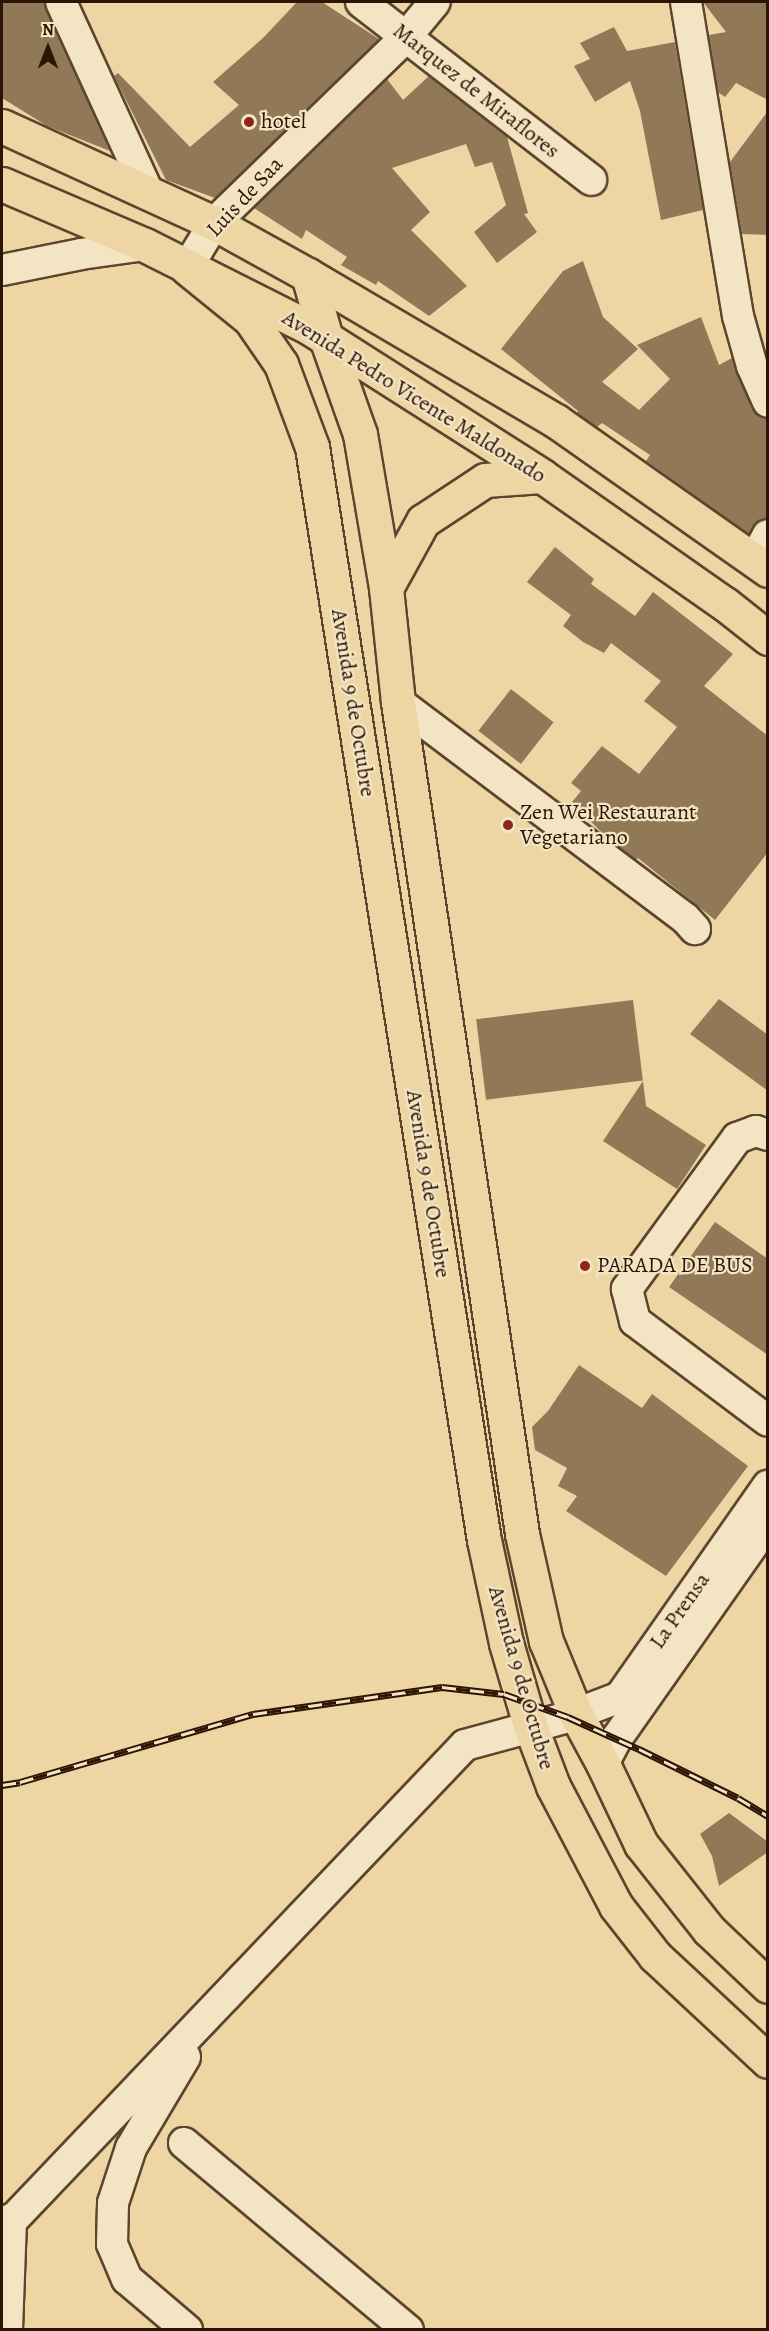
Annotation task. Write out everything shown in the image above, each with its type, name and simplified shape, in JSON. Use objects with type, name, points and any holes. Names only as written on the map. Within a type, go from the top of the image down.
[{"type":"main road","points":[[2,126],[214,223],[308,275],[556,421],[763,555]]},
{"type":"main road","name":"Avenida Pedro Vicente Maldonado","points":[[2,184],[146,245],[326,338],[542,476],[725,604],[768,639]]},
{"type":"main road","name":"Avenida 9 de Octubre","points":[[187,268],[250,319],[280,364],[312,447],[484,1540],[506,1643],[530,1725],[553,1786],[616,1906],[655,1956],[768,2061]]},
{"type":"main road","name":"Avenida 9 de Octubre","points":[[308,275],[326,338],[360,435],[386,588],[398,702],[522,1534],[546,1641],[576,1714],[641,1844],[709,1930],[768,1986]]},
{"type":"main road","points":[[386,588],[423,521],[485,480],[542,476]]},
{"type":"street","points":[[61,2],[148,192]]},
{"type":"street","name":"Marquez de Miraflores","points":[[361,2],[591,180]]},
{"type":"street","name":"Luis de Saa","points":[[187,268],[214,223],[406,37],[435,2]]},
{"type":"street","points":[[686,2],[738,316],[752,366],[768,402]]},
{"type":"street","points":[[2,270],[81,254],[146,245]]},
{"type":"street","points":[[398,702],[685,918],[695,929]]},
{"type":"street","points":[[768,1135],[756,1131],[737,1138],[627,1289],[635,1321],[768,1421]]},
{"type":"street","name":"La Prensa","points":[[211,2013],[465,1745],[576,1714],[620,1697],[768,1486]]},
{"type":"street","name":"La Prensa","points":[[603,1764],[617,1738],[768,1523]]},
{"type":"street","points":[[7,2330],[6,2225],[211,2013]]},
{"type":"street","points":[[188,2330],[127,2278],[112,2244],[113,2203],[131,2148],[211,2013]]},
{"type":"street","points":[[184,2143],[408,2330]]},
{"type":"building","points":[[2,2],[44,2],[110,151],[47,126],[2,98]]},
{"type":"building","points":[[297,2],[322,2],[379,39],[215,198],[166,180],[114,76],[118,73],[190,147],[239,105],[213,82],[263,38]]},
{"type":"building","points":[[703,2],[768,2],[768,100],[736,83],[725,97],[718,92],[709,35],[726,32]]},
{"type":"building","points":[[614,27],[627,51],[675,42],[703,210],[661,220],[640,111],[630,81],[595,102],[574,66],[590,59],[580,43]]},
{"type":"building","points":[[429,76],[507,137],[528,213],[524,214],[537,232],[497,263],[474,232],[506,205],[492,162],[475,167],[466,144],[392,168],[430,212],[411,230],[467,286],[429,316],[378,281],[376,285],[341,265],[347,257],[306,230],[302,239],[254,208],[387,79],[403,100]]},
{"type":"building","points":[[768,111],[768,235],[742,234],[730,162]]},
{"type":"building","points":[[583,261],[603,317],[638,349],[602,382],[639,410],[670,379],[637,345],[701,317],[719,365],[732,358],[752,409],[758,416],[768,419],[768,518],[759,521],[749,534],[646,461],[650,455],[602,423],[597,427],[577,413],[578,411],[501,349],[563,271]]},
{"type":"building","points":[[555,547],[594,579],[591,584],[635,616],[653,592],[733,654],[704,686],[768,736],[768,852],[715,920],[638,858],[636,860],[606,837],[572,802],[581,791],[571,783],[602,746],[639,774],[677,727],[644,701],[661,681],[611,643],[604,653],[583,642],[563,626],[571,615],[527,582]]},
{"type":"building","points":[[511,689],[554,722],[521,764],[478,731]]},
{"type":"building","points":[[719,999],[768,1035],[768,1091],[690,1034]]},
{"type":"building","points":[[633,1000],[643,1080],[486,1100],[476,1019]]},
{"type":"building","points":[[643,1081],[646,1106],[706,1145],[677,1189],[603,1141]]},
{"type":"building","points":[[715,1222],[768,1259],[768,1355],[669,1287]]},
{"type":"building","points":[[579,1365],[642,1408],[652,1394],[748,1466],[666,1576],[566,1511],[577,1496],[558,1486],[567,1468],[535,1450],[532,1427],[548,1411]]},
{"type":"building","points":[[729,1813],[768,1842],[768,1852],[719,1886],[712,1856],[700,1834]]},
{"type":"railway","points":[[2,1785],[20,1782],[253,1714],[442,1687],[504,1694],[568,1717],[738,1798],[768,1816]]},
{"type":"place","name":"hotel","points":[[249,122]]},
{"type":"place","name":"Zen Wei Restaurant Vegetariano","points":[[508,825]]},
{"type":"place","name":"PARADA DE BUS","points":[[585,1266]]}]
